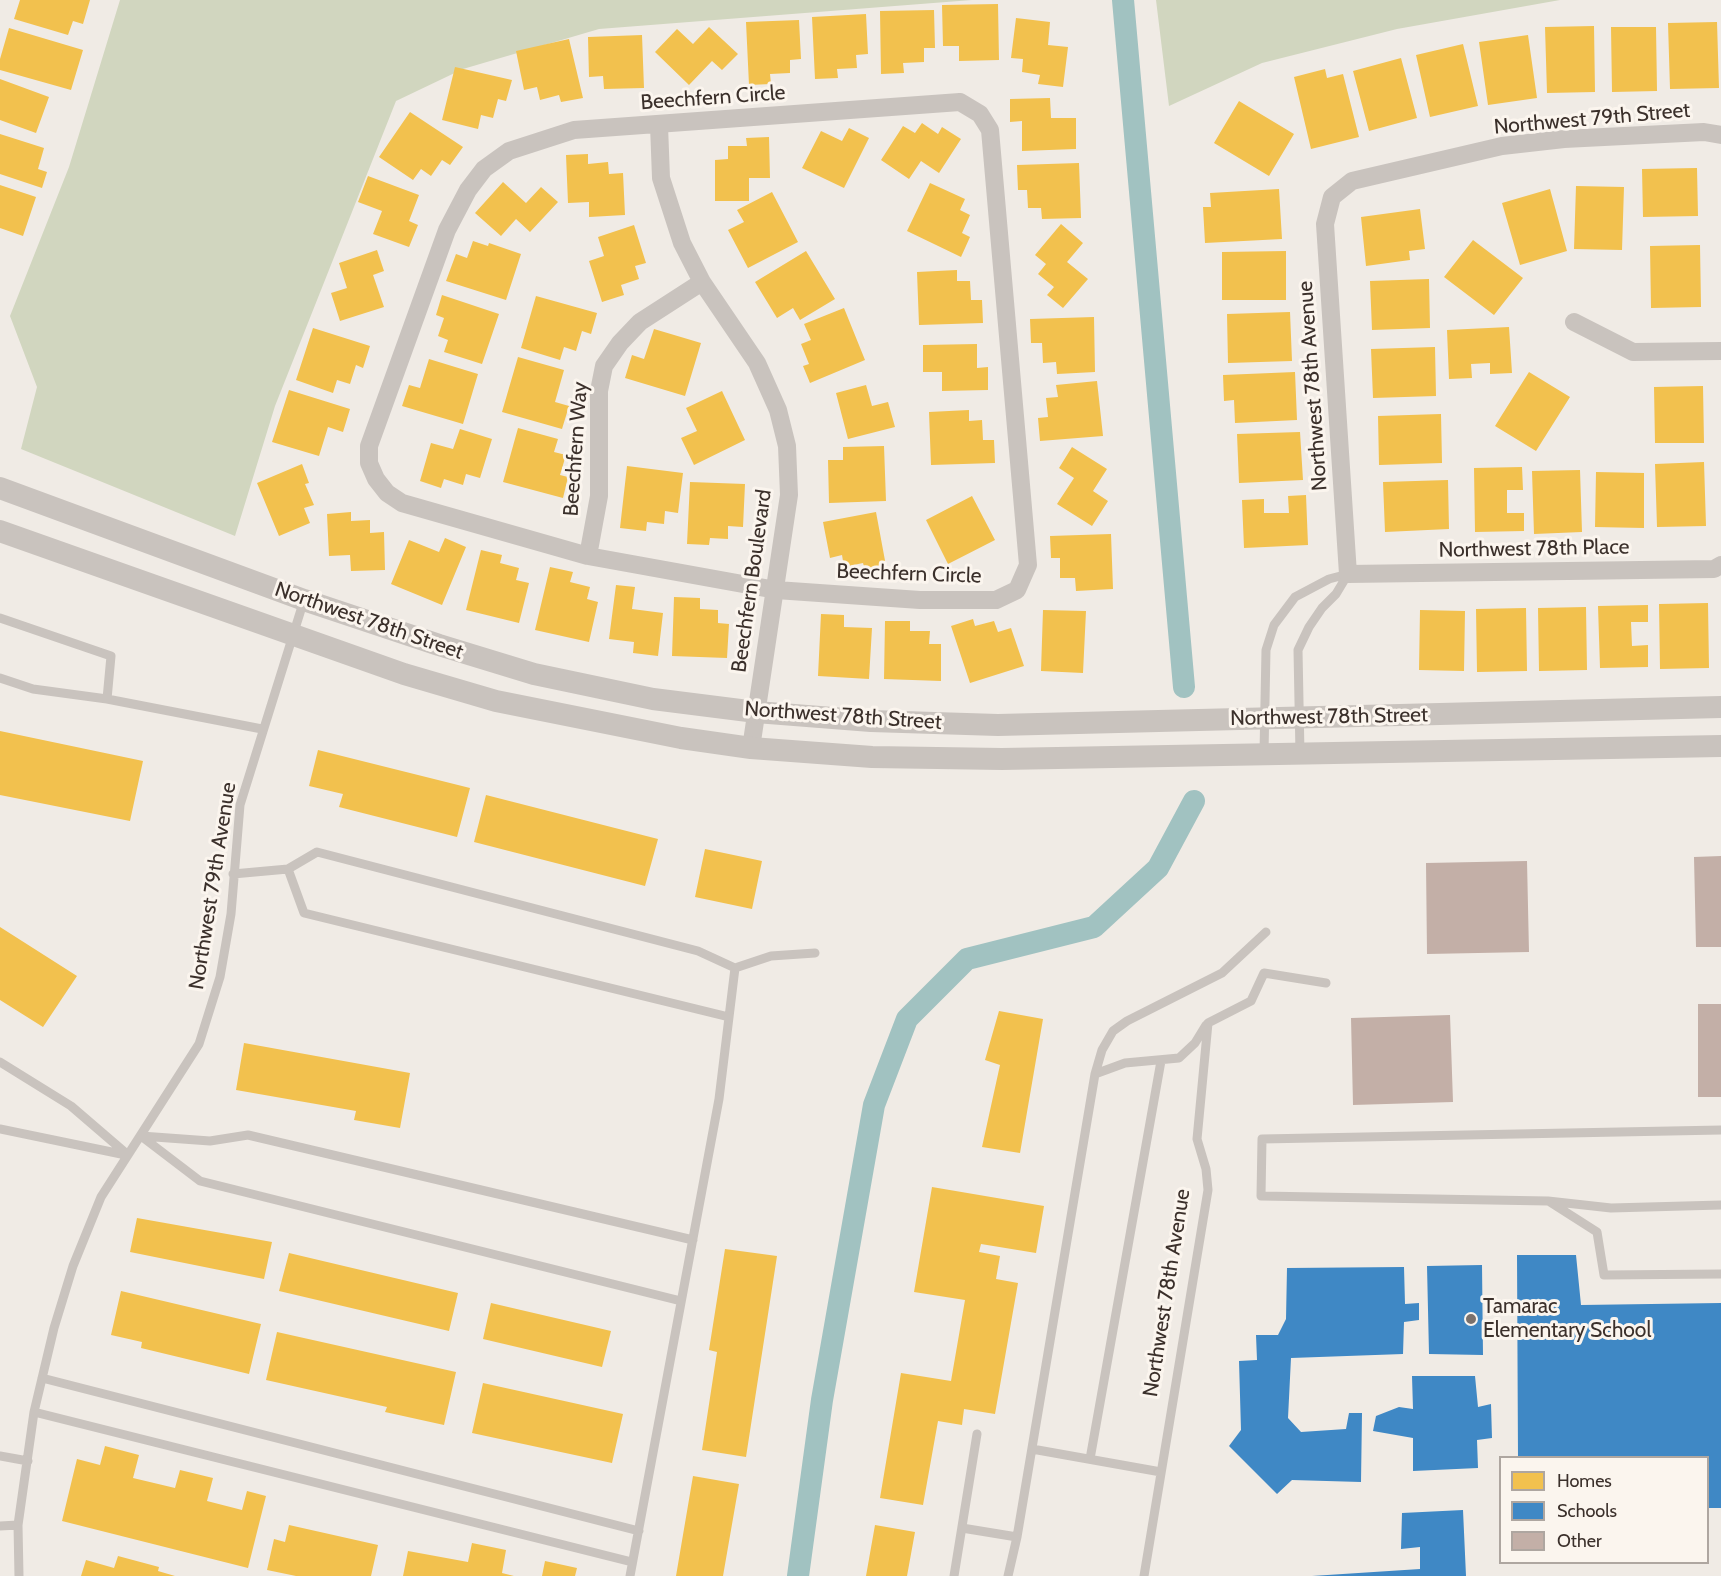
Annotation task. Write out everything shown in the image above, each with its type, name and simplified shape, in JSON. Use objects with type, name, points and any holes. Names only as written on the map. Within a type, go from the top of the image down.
[{"type":"street","name":"Beechfern Circle","points":[[960,102],[980,114],[990,130],[1028,565],[1017,590],[996,600],[920,600],[776,590],[588,556],[402,503],[387,493],[376,479],[369,463],[369,446],[447,230],[468,190],[484,169],[509,152],[574,130],[960,102]]},
{"type":"street","name":"Beechfern Boulevard","points":[[659,125],[661,178],[682,243],[702,282],[757,363],[778,410],[787,446],[789,495],[751,748]]},
{"type":"street","name":"Northwest 79th Street","points":[[1332,197],[1352,182],[1502,146],[1704,132],[1721,135]]},
{"type":"street","name":"Northwest 78th Avenue","points":[[1332,197],[1325,224],[1348,574]]},
{"type":"street","name":"Beechfern Way","points":[[588,556],[599,496],[599,391],[604,366],[640,322],[702,282]]},
{"type":"street","points":[[1574,322],[1633,352],[1721,351]]},
{"type":"street","name":"Northwest 78th Street","points":[[0,488],[304,600],[534,674],[653,699],[756,712],[871,721],[998,725],[1721,707]]},
{"type":"street","name":"Northwest 78th Street","points":[[0,531],[404,674],[495,701],[681,738],[751,748],[872,757],[1087,759],[1721,746]]},
{"type":"street","name":"Northwest 78th Place","points":[[1348,574],[1714,568],[1721,565]]},
{"type":"lane","points":[[1300,754],[1298,650],[1309,627],[1322,608],[1336,594],[1348,574]]},
{"type":"lane","points":[[1264,755],[1266,650],[1274,625],[1295,597],[1329,579],[1348,574]]},
{"type":"lane","name":"Northwest 79th Avenue","points":[[20,1576],[18,1525],[34,1412],[54,1328],[73,1266],[101,1197],[199,1044],[220,977],[231,914],[240,805],[304,600]]},
{"type":"lane","points":[[0,618],[111,656],[107,699]]},
{"type":"lane","points":[[0,678],[33,689],[107,699],[262,729]]},
{"type":"lane","points":[[233,874],[288,869],[317,852],[698,951],[735,968],[771,956],[815,953]]},
{"type":"lane","points":[[288,869],[304,913],[729,1017]]},
{"type":"lane","points":[[1008,1576],[1017,1537],[1095,1074],[1102,1050],[1113,1031],[1127,1021],[1222,973],[1266,932]]},
{"type":"lane","points":[[630,1576],[719,1100],[735,968]]},
{"type":"lane","points":[[1095,1074],[1125,1063],[1179,1058],[1195,1043],[1208,1023],[1251,1001],[1264,973],[1326,984]]},
{"type":"lane","name":"Northwest 78th Avenue","points":[[1144,1576],[1208,1190],[1206,1169],[1197,1139],[1208,1023]]},
{"type":"lane","points":[[1090,1459],[1161,1061]]},
{"type":"lane","points":[[0,1062],[71,1106],[128,1155]]},
{"type":"lane","points":[[0,1128],[128,1155]]},
{"type":"lane","points":[[1721,1130],[1262,1139],[1260,1196],[1548,1201],[1611,1208],[1721,1205]]},
{"type":"lane","points":[[141,1136],[210,1141],[248,1135],[693,1240]]},
{"type":"lane","points":[[141,1136],[200,1181],[681,1301]]},
{"type":"lane","points":[[1548,1201],[1597,1232],[1604,1275],[1721,1274]]},
{"type":"lane","points":[[42,1378],[639,1531]]},
{"type":"lane","points":[[34,1412],[632,1562]]},
{"type":"lane","points":[[954,1576],[977,1434]]},
{"type":"lane","points":[[1032,1449],[1161,1472]]},
{"type":"lane","points":[[0,1456],[28,1461]]},
{"type":"lane","points":[[0,1526],[18,1525]]},
{"type":"lane","points":[[962,1528],[1017,1537]]},
{"type":"green space","points":[[120,0],[972,0],[599,29],[463,69],[396,101],[275,406],[235,536],[21,449],[37,387],[10,316],[69,167]]},
{"type":"green space","points":[[1156,0],[1560,0],[1397,29],[1262,63],[1169,106]]},
{"type":"building: Homes","points":[[20,0],[90,0],[83,24],[73,21],[68,35],[14,19]]},
{"type":"building: Homes","points":[[998,4],[999,60],[959,61],[959,46],[943,46],[942,5]]},
{"type":"building: Homes","points":[[934,10],[935,48],[924,48],[924,62],[903,63],[904,73],[881,74],[880,11]]},
{"type":"building: Homes","points":[[866,14],[868,54],[856,55],[857,68],[837,69],[838,78],[815,79],[812,17]]},
{"type":"building: Homes","points":[[1016,18],[1050,22],[1048,45],[1068,47],[1063,87],[1038,84],[1040,75],[1022,72],[1023,59],[1011,58]]},
{"type":"building: Homes","points":[[799,20],[801,59],[790,60],[790,73],[770,74],[771,84],[749,85],[746,22]]},
{"type":"building: Homes","points":[[1717,22],[1719,88],[1670,89],[1668,23]]},
{"type":"building: Homes","points":[[1594,26],[1595,92],[1547,93],[1545,27]]},
{"type":"building: Homes","points":[[709,27],[738,54],[722,70],[712,61],[689,85],[655,52],[677,29],[693,44]]},
{"type":"building: Homes","points":[[1611,27],[1656,27],[1657,91],[1612,92]]},
{"type":"building: Homes","points":[[9,28],[83,50],[71,90],[0,70],[0,59]]},
{"type":"building: Homes","points":[[642,35],[644,88],[604,89],[603,76],[589,77],[588,37]]},
{"type":"building: Homes","points":[[1528,35],[1537,98],[1488,105],[1479,42]]},
{"type":"building: Homes","points":[[569,39],[583,98],[561,102],[559,95],[540,100],[537,87],[524,90],[516,51]]},
{"type":"building: Homes","points":[[1463,44],[1478,106],[1430,117],[1416,55]]},
{"type":"building: Homes","points":[[1401,58],[1417,118],[1369,131],[1353,71]]},
{"type":"building: Homes","points":[[455,67],[512,80],[506,101],[498,99],[493,118],[481,115],[478,129],[442,120]]},
{"type":"building: Homes","points":[[1325,69],[1327,78],[1343,74],[1359,137],[1311,149],[1294,77]]},
{"type":"building: Homes","points":[[0,79],[49,97],[36,133],[0,120]]},
{"type":"building: Homes","points":[[1050,98],[1051,118],[1076,118],[1076,149],[1022,151],[1022,121],[1010,122],[1010,99]]},
{"type":"building: Homes","points":[[1239,101],[1294,134],[1269,176],[1214,143]]},
{"type":"building: Homes","points":[[410,112],[463,147],[450,165],[442,160],[431,176],[421,169],[413,180],[379,157]]},
{"type":"building: Homes","points":[[922,123],[938,134],[942,127],[961,139],[939,173],[921,161],[909,179],[881,160],[903,126],[915,133]]},
{"type":"building: Homes","points":[[849,128],[869,138],[844,188],[802,168],[821,131],[842,141]]},
{"type":"building: Homes","points":[[0,134],[44,148],[38,169],[47,172],[42,188],[0,174]]},
{"type":"building: Homes","points":[[769,137],[770,178],[749,178],[749,201],[715,201],[715,160],[728,159],[728,146],[747,146],[746,138]]},
{"type":"building: Homes","points":[[588,154],[588,164],[608,162],[609,174],[623,173],[625,215],[589,217],[589,202],[568,203],[566,155]]},
{"type":"building: Homes","points":[[1079,163],[1081,218],[1042,219],[1041,208],[1028,208],[1027,190],[1018,190],[1017,165]]},
{"type":"building: Homes","points":[[1697,168],[1698,216],[1643,217],[1642,169]]},
{"type":"building: Homes","points":[[368,176],[419,195],[409,221],[418,225],[409,247],[373,234],[382,211],[358,202]]},
{"type":"building: Homes","points":[[503,182],[526,203],[541,187],[558,202],[530,232],[516,219],[501,236],[475,213]]},
{"type":"building: Homes","points":[[930,183],[965,199],[960,210],[970,215],[962,233],[970,237],[961,257],[907,231]]},
{"type":"building: Homes","points":[[0,185],[36,197],[23,236],[0,228]]},
{"type":"building: Homes","points":[[1576,186],[1624,187],[1622,250],[1574,249]]},
{"type":"building: Homes","points":[[1279,189],[1282,239],[1205,243],[1203,207],[1211,207],[1210,193]]},
{"type":"building: Homes","points":[[1550,189],[1567,251],[1520,265],[1502,203]]},
{"type":"building: Homes","points":[[772,192],[798,242],[748,268],[728,230],[744,222],[737,210]]},
{"type":"building: Homes","points":[[1420,209],[1425,249],[1409,251],[1410,260],[1366,266],[1361,217]]},
{"type":"building: Homes","points":[[1061,224],[1083,243],[1067,262],[1088,279],[1063,308],[1047,295],[1054,287],[1038,274],[1046,264],[1035,255]]},
{"type":"building: Homes","points":[[634,225],[646,263],[635,266],[639,279],[621,285],[624,295],[602,302],[589,261],[604,256],[598,237]]},
{"type":"building: Homes","points":[[1473,240],[1523,278],[1494,315],[1444,277]]},
{"type":"building: Homes","points":[[473,241],[488,246],[489,243],[521,254],[506,300],[446,281],[456,254],[467,258]]},
{"type":"building: Homes","points":[[1700,245],[1701,307],[1651,308],[1650,246]]},
{"type":"building: Homes","points":[[377,250],[384,271],[373,275],[384,307],[340,321],[331,293],[347,288],[339,263]]},
{"type":"building: Homes","points":[[806,251],[835,299],[800,320],[793,308],[777,318],[755,282]]},
{"type":"building: Homes","points":[[1286,251],[1286,300],[1222,300],[1222,252]]},
{"type":"building: Homes","points":[[957,270],[957,281],[970,281],[971,300],[982,300],[983,323],[919,325],[917,272]]},
{"type":"building: Homes","points":[[1429,279],[1430,328],[1372,330],[1370,281]]},
{"type":"building: Homes","points":[[442,295],[499,314],[482,364],[444,352],[448,340],[438,336],[444,318],[436,315]]},
{"type":"building: Homes","points":[[536,296],[597,313],[591,334],[582,331],[576,351],[564,347],[560,360],[521,348]]},
{"type":"building: Homes","points":[[844,308],[865,360],[810,383],[803,366],[809,364],[801,344],[811,340],[804,324]]},
{"type":"building: Homes","points":[[1290,312],[1292,361],[1228,363],[1227,314]]},
{"type":"building: Homes","points":[[1094,317],[1095,372],[1057,374],[1056,362],[1043,363],[1042,343],[1031,343],[1030,319]]},
{"type":"building: Homes","points":[[1509,327],[1512,373],[1490,374],[1490,363],[1471,364],[1472,378],[1449,379],[1447,330]]},
{"type":"building: Homes","points":[[313,328],[370,346],[363,368],[356,365],[350,384],[337,380],[333,393],[296,380]]},
{"type":"building: Homes","points":[[654,329],[701,343],[685,396],[625,378],[632,355],[644,359]]},
{"type":"building: Homes","points":[[977,344],[977,368],[988,367],[988,390],[942,391],[942,372],[923,372],[923,345]]},
{"type":"building: Homes","points":[[1435,347],[1436,396],[1373,398],[1371,349]]},
{"type":"building: Homes","points":[[518,357],[564,370],[555,402],[569,406],[562,429],[502,412]]},
{"type":"building: Homes","points":[[429,359],[478,374],[463,424],[402,406],[409,385],[420,388]]},
{"type":"building: Homes","points":[[1295,372],[1297,420],[1235,423],[1234,400],[1224,401],[1223,375]]},
{"type":"building: Homes","points":[[1529,372],[1570,397],[1536,451],[1495,426]]},
{"type":"building: Homes","points":[[1097,381],[1103,436],[1040,441],[1038,418],[1048,417],[1046,398],[1058,397],[1056,385]]},
{"type":"building: Homes","points":[[866,385],[872,406],[888,402],[895,427],[848,439],[836,393]]},
{"type":"building: Homes","points":[[1703,386],[1704,443],[1655,443],[1654,387]]},
{"type":"building: Homes","points":[[289,390],[350,409],[343,432],[328,427],[319,456],[272,442]]},
{"type":"building: Homes","points":[[722,391],[745,440],[694,465],[681,438],[697,431],[686,408]]},
{"type":"building: Homes","points":[[969,410],[969,421],[982,420],[983,440],[994,440],[995,463],[931,465],[929,412]]},
{"type":"building: Homes","points":[[1441,414],[1442,463],[1379,465],[1378,416]]},
{"type":"building: Homes","points":[[518,428],[558,439],[554,452],[566,455],[560,475],[568,477],[563,498],[503,482]]},
{"type":"building: Homes","points":[[460,429],[492,439],[480,478],[466,474],[463,485],[444,479],[441,488],[420,481],[431,443],[453,449]]},
{"type":"building: Homes","points":[[1300,432],[1303,480],[1239,483],[1237,434]]},
{"type":"building: Homes","points":[[884,446],[886,501],[829,503],[828,460],[843,460],[843,447]]},
{"type":"building: Homes","points":[[1072,447],[1107,469],[1093,491],[1108,501],[1092,526],[1057,504],[1074,478],[1059,468]]},
{"type":"building: Homes","points":[[1704,462],[1706,526],[1657,527],[1655,464]]},
{"type":"building: Homes","points":[[302,464],[309,483],[305,484],[314,505],[304,508],[310,523],[279,536],[257,483]]},
{"type":"building: Homes","points":[[627,466],[683,473],[678,513],[665,511],[664,524],[647,522],[646,531],[620,528]]},
{"type":"building: Homes","points":[[1522,467],[1523,490],[1507,490],[1507,513],[1524,513],[1524,531],[1475,532],[1474,468]]},
{"type":"building: Homes","points":[[1580,470],[1582,532],[1534,534],[1532,471]]},
{"type":"building: Homes","points":[[1596,472],[1644,473],[1644,528],[1595,527]]},
{"type":"building: Homes","points":[[1448,480],[1449,529],[1385,532],[1383,482]]},
{"type":"building: Homes","points":[[690,482],[745,484],[743,527],[728,526],[728,539],[710,538],[709,545],[687,544]]},
{"type":"building: Homes","points":[[1306,495],[1308,545],[1244,548],[1242,500],[1264,499],[1264,513],[1289,513],[1288,496]]},
{"type":"building: Homes","points":[[972,496],[995,540],[948,564],[926,520]]},
{"type":"building: Homes","points":[[351,512],[351,521],[370,520],[370,533],[384,532],[385,570],[351,571],[350,555],[329,556],[327,514]]},
{"type":"building: Homes","points":[[876,512],[886,566],[865,570],[863,563],[844,567],[842,555],[830,558],[823,522]]},
{"type":"building: Homes","points":[[1111,534],[1113,589],[1076,591],[1075,578],[1060,578],[1060,558],[1051,558],[1050,536]]},
{"type":"building: Homes","points":[[445,538],[466,547],[442,605],[391,584],[409,540],[439,552]]},
{"type":"building: Homes","points":[[481,550],[502,555],[500,563],[519,568],[516,580],[529,583],[519,623],[466,610]]},
{"type":"building: Homes","points":[[550,567],[573,572],[570,582],[590,587],[587,599],[598,602],[589,642],[535,630]]},
{"type":"building: Homes","points":[[616,585],[635,587],[632,609],[663,613],[658,656],[633,653],[634,642],[609,639]]},
{"type":"building: Homes","points":[[674,597],[700,598],[700,609],[718,610],[718,623],[729,624],[727,658],[672,656]]},
{"type":"building: Homes","points":[[1708,603],[1709,668],[1660,669],[1659,604]]},
{"type":"building: Homes","points":[[1648,605],[1648,622],[1631,622],[1632,646],[1648,645],[1648,667],[1600,668],[1598,606]]},
{"type":"building: Homes","points":[[1586,607],[1587,670],[1539,671],[1538,608]]},
{"type":"building: Homes","points":[[1526,608],[1527,671],[1477,672],[1476,609]]},
{"type":"building: Homes","points":[[1043,610],[1086,611],[1083,673],[1041,671]]},
{"type":"building: Homes","points":[[1420,610],[1465,611],[1464,671],[1419,670]]},
{"type":"building: Homes","points":[[821,614],[844,615],[844,627],[872,628],[869,679],[818,676]]},
{"type":"building: Homes","points":[[973,619],[975,626],[994,621],[998,632],[1011,628],[1024,666],[970,683],[951,626]]},
{"type":"building: Homes","points":[[885,621],[910,621],[910,631],[930,631],[929,644],[941,644],[941,681],[884,679]]},
{"type":"building: Homes","points":[[0,731],[143,761],[130,821],[0,795]]},
{"type":"building: Homes","points":[[318,750],[470,788],[457,837],[339,807],[343,794],[309,786]]},
{"type":"building: Homes","points":[[486,795],[658,839],[645,886],[474,842]]},
{"type":"building: Homes","points":[[705,849],[762,861],[752,909],[695,897]]},
{"type":"building: Homes","points":[[0,927],[77,976],[43,1027],[0,1000]]},
{"type":"building: Homes","points":[[999,1011],[1043,1019],[1020,1153],[982,1147],[1000,1065],[985,1060]]},
{"type":"building: Homes","points":[[244,1043],[410,1073],[400,1128],[354,1120],[356,1111],[236,1090]]},
{"type":"building: Homes","points":[[932,1187],[1044,1206],[1036,1253],[981,1244],[979,1252],[1000,1256],[996,1279],[1018,1283],[995,1414],[964,1409],[962,1425],[938,1421],[923,1505],[880,1498],[901,1373],[951,1381],[965,1300],[914,1292]]},
{"type":"building: Homes","points":[[137,1218],[272,1242],[264,1279],[130,1252]]},
{"type":"building: Homes","points":[[725,1249],[777,1256],[746,1457],[702,1450],[717,1352],[709,1350]]},
{"type":"building: Homes","points":[[289,1253],[458,1293],[449,1331],[279,1291]]},
{"type":"building: Homes","points":[[121,1291],[261,1324],[249,1374],[141,1348],[142,1342],[111,1335]]},
{"type":"building: Homes","points":[[491,1303],[611,1331],[602,1367],[483,1339]]},
{"type":"building: Homes","points":[[277,1332],[456,1372],[444,1425],[385,1412],[387,1407],[266,1380]]},
{"type":"building: Homes","points":[[483,1383],[623,1414],[612,1463],[472,1433]]},
{"type":"building: Homes","points":[[105,1446],[139,1455],[133,1478],[175,1488],[180,1470],[213,1478],[207,1501],[242,1510],[247,1491],[266,1496],[248,1568],[62,1521],[77,1459],[100,1465]]},
{"type":"building: Homes","points":[[693,1476],[739,1484],[723,1576],[676,1576]]},
{"type":"building: Homes","points":[[289,1525],[378,1545],[371,1576],[296,1576],[267,1570],[274,1539],[285,1542]]},
{"type":"building: Homes","points":[[875,1525],[915,1532],[907,1576],[866,1576]]},
{"type":"building: Homes","points":[[472,1543],[506,1550],[502,1573],[514,1576],[403,1576],[408,1551],[468,1562]]},
{"type":"building: Homes","points":[[118,1556],[159,1567],[158,1571],[175,1576],[81,1576],[86,1560],[114,1568]]},
{"type":"building: Homes","points":[[545,1561],[577,1568],[575,1576],[542,1576]]},
{"type":"building: Schools","points":[[1517,1255],[1576,1255],[1581,1305],[1721,1303],[1721,1508],[1709,1508],[1709,1456],[1518,1456]]},
{"type":"building: Schools","points":[[1482,1265],[1483,1355],[1429,1354],[1427,1266]]},
{"type":"building: Schools","points":[[1404,1267],[1405,1304],[1419,1303],[1419,1320],[1404,1322],[1403,1354],[1291,1358],[1288,1418],[1301,1432],[1346,1429],[1349,1413],[1362,1413],[1361,1482],[1292,1480],[1277,1494],[1229,1446],[1241,1430],[1239,1361],[1257,1360],[1256,1335],[1278,1335],[1286,1319],[1287,1268]]},
{"type":"building: Schools","points":[[1412,1376],[1475,1376],[1478,1407],[1491,1404],[1492,1438],[1477,1440],[1478,1468],[1413,1471],[1413,1438],[1373,1431],[1376,1416],[1399,1407],[1413,1409]]},
{"type":"building: Schools","points":[[1463,1510],[1466,1576],[1312,1576],[1420,1569],[1420,1547],[1401,1549],[1402,1513]]},
{"type":"building: Other","points":[[1721,856],[1721,947],[1696,947],[1694,857]]},
{"type":"building: Other","points":[[1527,861],[1529,952],[1427,954],[1426,863]]},
{"type":"building: Other","points":[[1698,1004],[1721,1004],[1721,1097],[1698,1097]]},
{"type":"building: Other","points":[[1450,1015],[1453,1102],[1353,1105],[1351,1018]]},
{"type":"waterway","points":[[1123,0],[1184,687]]},
{"type":"waterway","points":[[798,1576],[822,1400],[874,1105],[907,1019],[967,959],[1094,927],[1158,868],[1194,801]]},
{"type":"place","name":"Tamarac Elementary School","points":[[1471,1319]]}]
